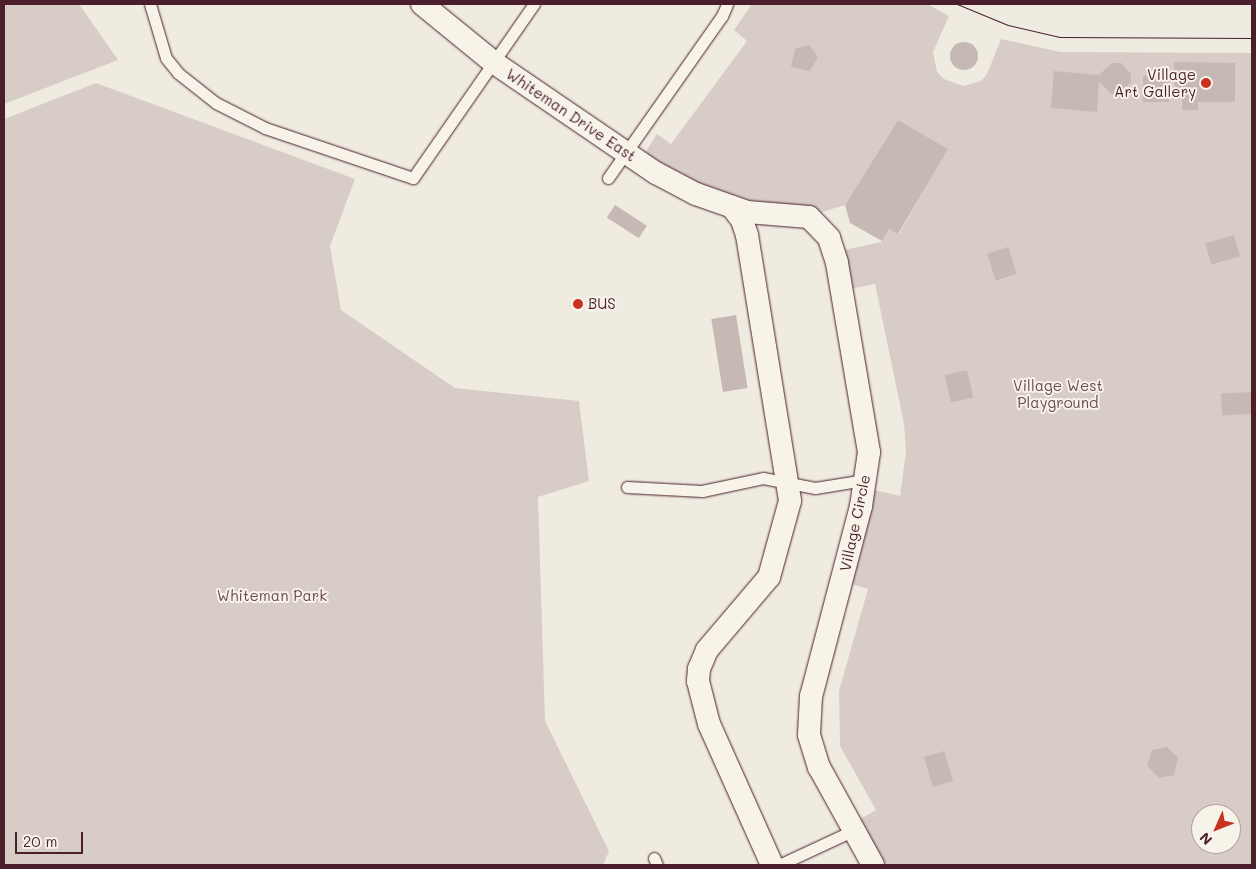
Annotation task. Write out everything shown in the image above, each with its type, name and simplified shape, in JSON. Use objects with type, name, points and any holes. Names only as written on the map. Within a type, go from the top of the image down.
[{"type":"street","name":"Whiteman Drive East","points":[[422,4],[493,62],[625,152],[684,189],[732,207]]},
{"type":"street","name":"Village Circle","points":[[732,207],[766,214],[809,217],[823,228],[832,246],[865,420],[869,452],[865,480],[846,568],[811,696],[808,722],[819,766],[873,865]]},
{"type":"street","points":[[732,207],[742,220],[747,234],[789,484],[789,516],[769,577],[717,636],[699,669],[700,695],[709,724],[772,865]]},
{"type":"street","points":[[747,234],[753,219],[766,214]]},
{"type":"lane","points":[[150,4],[166,58],[178,73],[216,103],[265,128],[413,178],[534,4]]},
{"type":"lane","points":[[608,178],[722,16],[727,4]]},
{"type":"lane","points":[[627,487],[702,491],[763,478],[815,488],[865,480]]},
{"type":"lane","points":[[779,865],[854,830]]},
{"type":"green space","points":[[4,4],[79,4],[118,60],[4,104]]},
{"type":"green space","name":"Village West Playground","points":[[752,4],[927,4],[949,16],[933,52],[937,72],[944,79],[963,86],[981,81],[987,74],[1001,39],[1061,52],[1252,53],[1252,865],[882,865],[860,819],[876,810],[840,746],[839,691],[868,589],[852,584],[874,490],[900,496],[906,451],[904,424],[875,284],[851,289],[844,250],[881,242],[889,229],[899,234],[947,149],[898,120],[845,205],[819,213],[759,203],[715,190],[683,177],[645,153],[657,134],[671,144],[747,41],[734,30]]},
{"type":"green space","name":"Whiteman Park","points":[[96,83],[355,179],[330,246],[341,310],[455,388],[579,401],[589,481],[538,497],[545,721],[609,851],[603,865],[4,865],[4,119]]},
{"type":"building","points":[[964,42],[974,46],[978,56],[974,66],[964,70],[954,66],[950,56],[954,46]]},
{"type":"building","points":[[809,45],[818,57],[810,71],[791,67],[795,49]]},
{"type":"building","points":[[1174,62],[1235,63],[1235,102],[1198,102],[1198,110],[1182,110],[1182,92],[1175,91]]},
{"type":"building","points":[[1112,63],[1121,63],[1131,74],[1131,82],[1119,94],[1111,94],[1099,81],[1097,112],[1051,108],[1054,71],[1099,75]]},
{"type":"building","points":[[1143,76],[1169,76],[1169,102],[1143,102]]},
{"type":"building","points":[[898,120],[948,149],[898,234],[889,229],[882,241],[850,223],[845,205]]},
{"type":"building","points":[[615,205],[647,226],[639,238],[607,218]]},
{"type":"building","points":[[1234,235],[1240,256],[1211,264],[1205,243]]},
{"type":"building","points":[[1008,247],[1017,274],[996,280],[987,254]]},
{"type":"building","points":[[736,315],[748,388],[723,392],[711,319]]},
{"type":"building","points":[[967,370],[973,397],[951,402],[945,375]]},
{"type":"building","points":[[1251,392],[1252,414],[1222,416],[1221,394]]},
{"type":"building","points":[[1167,747],[1178,758],[1174,775],[1159,778],[1147,766],[1152,750]]},
{"type":"building","points":[[944,751],[953,781],[933,787],[924,757]]},
{"type":"tram line","points":[[957,4],[1008,25],[1060,37],[1252,38]]},
{"type":"place","name":"Village Art Gallery","points":[[1206,83]]},
{"type":"place","name":"BUS","points":[[578,304]]}]
